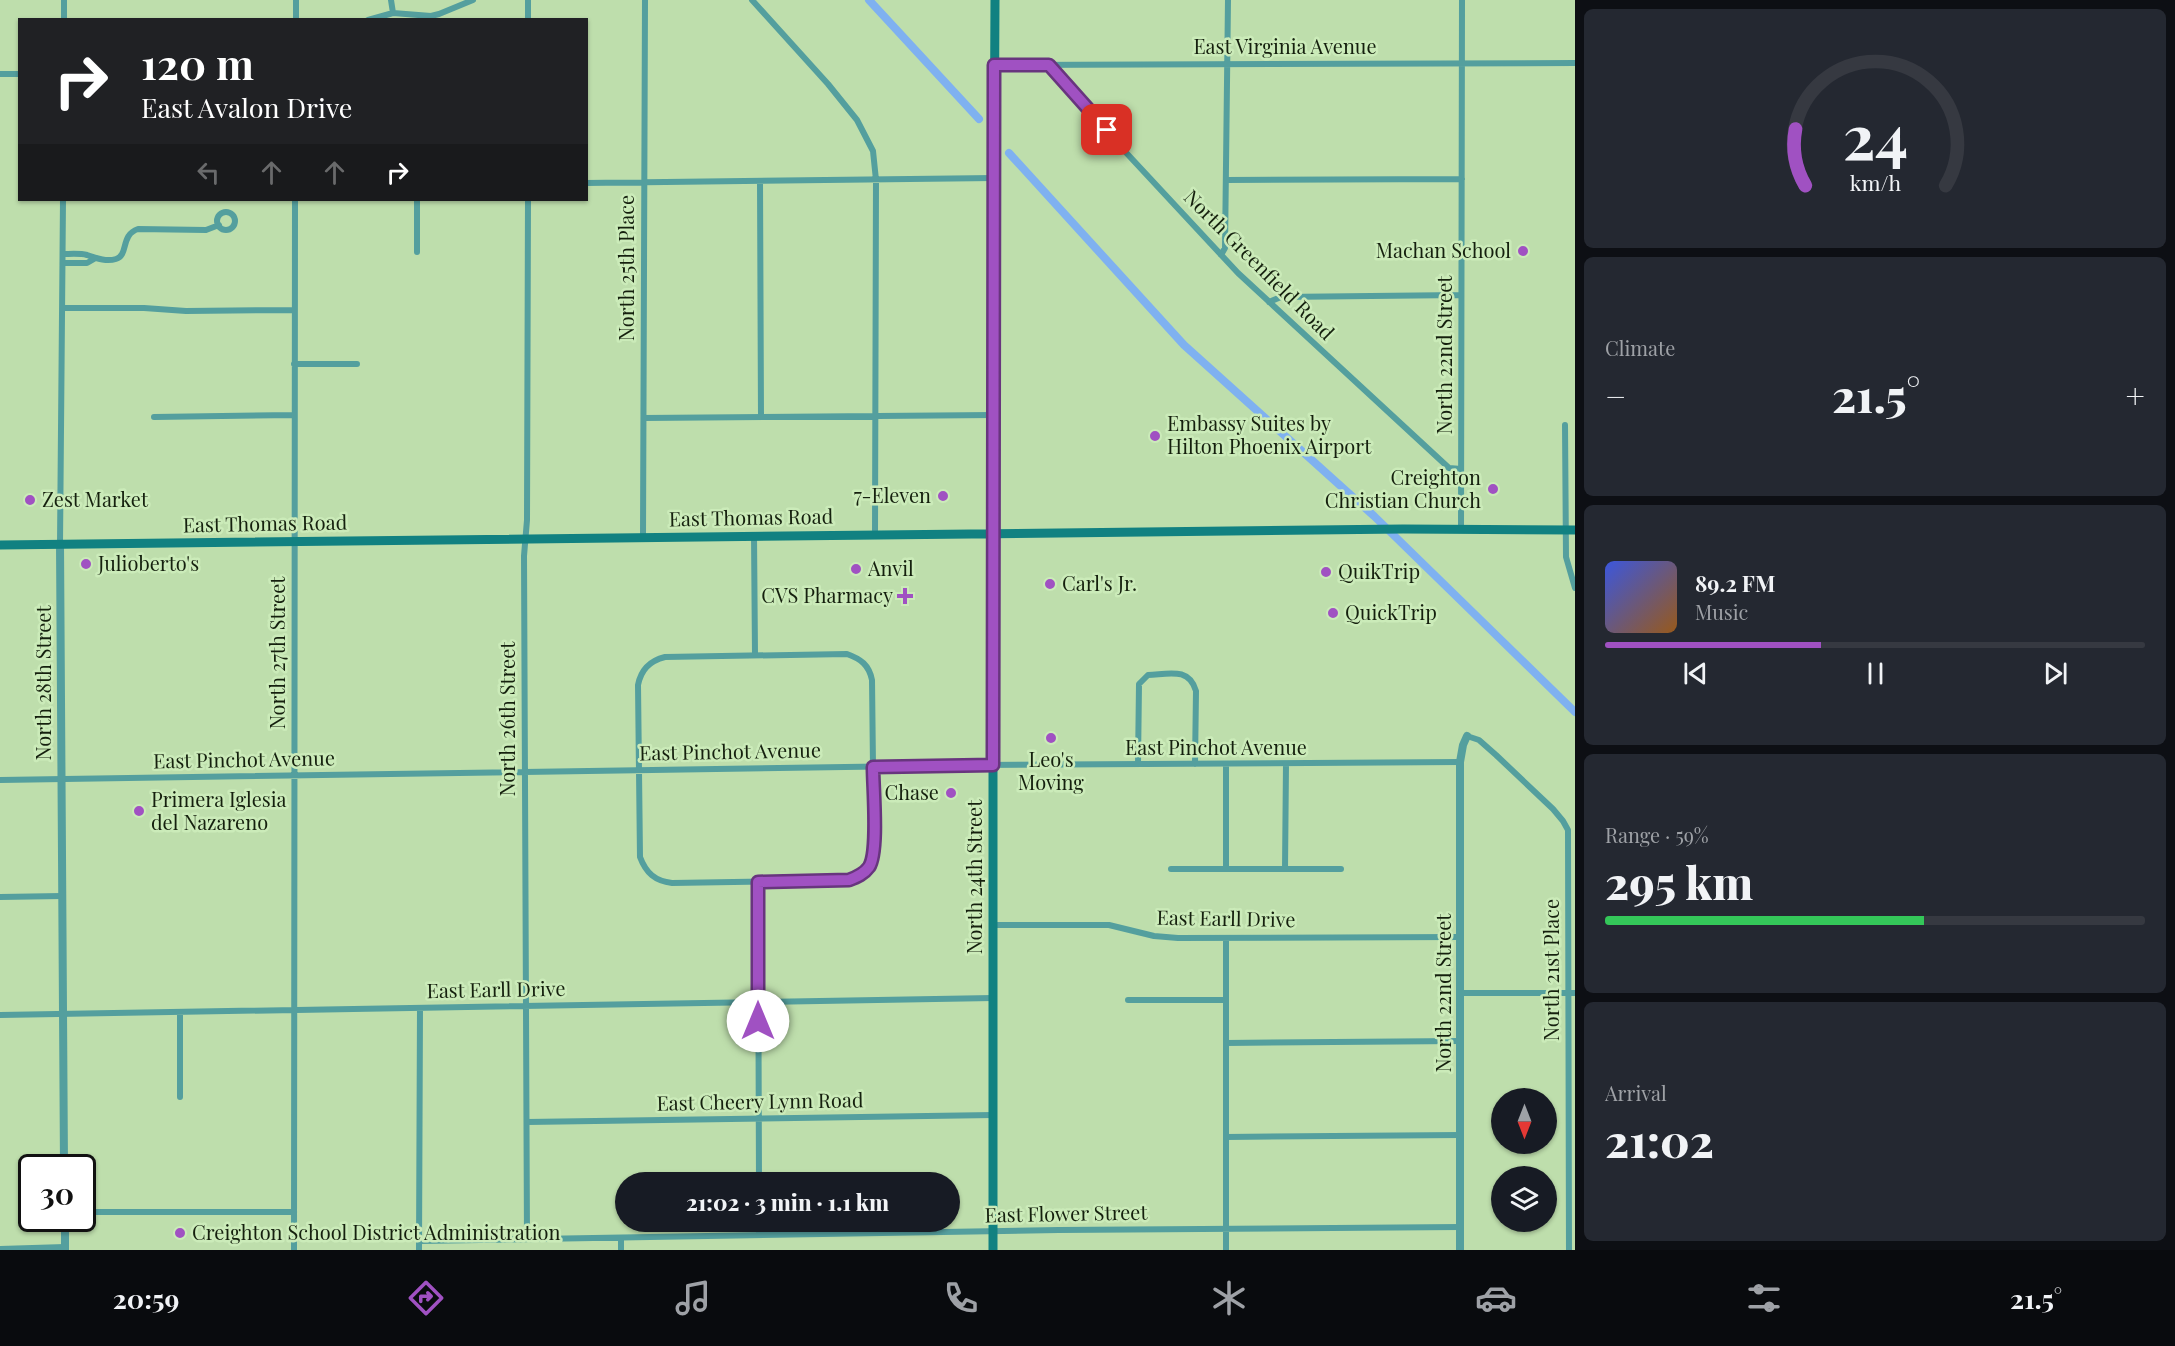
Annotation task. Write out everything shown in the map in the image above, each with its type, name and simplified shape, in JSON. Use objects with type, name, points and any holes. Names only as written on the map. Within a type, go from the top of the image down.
[{"type":"main road","name":"North 24th Street","points":[[993,1250],[993,124],[995,0]]},
{"type":"main road","name":"East Thomas Road","points":[[0,544],[1379,529],[1575,530]]},
{"type":"street","points":[[64,0],[64,18]]},
{"type":"street","points":[[296,0],[296,18]]},
{"type":"street","points":[[391,0],[393,13]]},
{"type":"street","points":[[375,18],[393,13],[440,17],[473,0]]},
{"type":"street","points":[[528,0],[528,18]]},
{"type":"street","name":"North 25th Place","points":[[643,537],[645,0]]},
{"type":"street","points":[[752,0],[828,84],[857,120],[873,151],[876,180],[875,534]]},
{"type":"street","points":[[1221,255],[1225,248],[1228,0]]},
{"type":"street","name":"North 22nd Street","points":[[1461,529],[1462,0]]},
{"type":"street","name":"East Virginia Avenue","points":[[994,65],[1575,63]]},
{"type":"street","name":"North Greenfield Road","points":[[1049,65],[1221,255],[1449,468],[1461,469]]},
{"type":"street","points":[[0,74],[18,74]]},
{"type":"street","points":[[588,183],[994,178]]},
{"type":"street","points":[[1226,180],[1462,179]]},
{"type":"street","points":[[760,182],[761,417]]},
{"type":"street","name":"North 28th Street","points":[[63,201],[60,544],[64,1154]]},
{"type":"street","name":"North 27th Street","points":[[294,1250],[295,201]]},
{"type":"street","points":[[417,201],[417,252]]},
{"type":"street","name":"North 26th Street","points":[[527,1239],[524,556],[528,201]]},
{"type":"street","points":[[63,254],[87,255],[94,259],[117,259],[123,251],[126,238],[138,229],[206,230],[219,225]]},
{"type":"street","points":[[63,263],[87,263],[94,259]]},
{"type":"street","points":[[1269,302],[1281,297],[1461,295]]},
{"type":"street","points":[[62,308],[144,308],[186,311],[294,310]]},
{"type":"street","points":[[294,364],[357,364]]},
{"type":"street","points":[[154,417],[294,415]]},
{"type":"street","points":[[644,418],[993,415]]},
{"type":"street","points":[[1565,425],[1566,557],[1575,588]]},
{"type":"street","points":[[754,535],[755,656]]},
{"type":"street","points":[[847,654],[864,663],[871,672],[874,853],[868,868],[862,874],[849,880],[672,884],[664,882],[648,873],[640,857],[638,685],[640,674],[657,658],[755,656],[847,654]]},
{"type":"street","points":[[1137,764],[1139,684],[1148,675],[1179,674],[1189,677],[1196,691],[1195,764]]},
{"type":"street","name":"North 22nd Street","points":[[1460,1250],[1460,762],[1467,736]]},
{"type":"street","name":"North 21st Place","points":[[1467,736],[1479,740],[1497,755],[1563,820],[1568,830],[1572,993],[1569,1250]]},
{"type":"street","name":"East Pinchot Avenue","points":[[0,780],[525,770],[1460,762]]},
{"type":"street","points":[[1226,764],[1226,869]]},
{"type":"street","points":[[1285,869],[1286,764]]},
{"type":"street","points":[[1172,869],[1341,868]]},
{"type":"street","points":[[758,882],[759,1172]]},
{"type":"street","points":[[0,897],[62,896]]},
{"type":"street","name":"East Earll Drive","points":[[993,925],[1098,924],[1122,927],[1162,937],[1460,937]]},
{"type":"street","points":[[1226,938],[1226,1250]]},
{"type":"street","points":[[1460,993],[1572,993]]},
{"type":"street","name":"East Earll Drive","points":[[0,1015],[993,998]]},
{"type":"street","points":[[1128,1000],[1226,1000]]},
{"type":"street","points":[[419,1250],[420,1008]]},
{"type":"street","points":[[180,1012],[180,1097]]},
{"type":"street","points":[[1226,1043],[1460,1041]]},
{"type":"street","name":"East Cheery Lynn Road","points":[[527,1122],[993,1115]]},
{"type":"street","points":[[1226,1137],[1460,1135]]},
{"type":"street","points":[[96,1212],[294,1212]]},
{"type":"street","name":"East Flower Street","points":[[420,1241],[759,1234],[1460,1227]]},
{"type":"street","points":[[0,1249],[65,1249],[65,1232]]},
{"type":"street","points":[[621,1238],[621,1250]]},
{"type":"waterway","points":[[869,0],[979,119]]},
{"type":"waterway","points":[[1009,153],[1184,345],[1374,516],[1575,712]]},
{"type":"place","name":"Machan School","points":[[1523,251]]},
{"type":"place","name":"Embassy Suites by Hilton Phoenix Airport","points":[[1155,436]]},
{"type":"place","name":"Creighton Christian Church","points":[[1493,489]]},
{"type":"place","name":"7-Eleven","points":[[943,496]]},
{"type":"place","name":"Zest Market","points":[[30,500]]},
{"type":"place","name":"Julioberto's","points":[[86,564]]},
{"type":"place","name":"Anvil","points":[[856,569]]},
{"type":"place","name":"QuikTrip","points":[[1326,572]]},
{"type":"place","name":"Carl's Jr.","points":[[1050,584]]},
{"type":"place","name":"CVS Pharmacy","points":[[905,596]]},
{"type":"place","name":"QuickTrip","points":[[1333,613]]},
{"type":"place","name":"Leo's Moving","points":[[1051,738]]},
{"type":"place","name":"Chase","points":[[951,793]]},
{"type":"place","name":"Primera Iglesia del Nazareno","points":[[139,811]]},
{"type":"place","name":"Creighton School District Administration","points":[[180,1233]]},
{"type":"route","points":[[758,1021],[758,882],[849,880],[862,874],[868,868],[874,853],[873,767],[993,765],[994,65],[1049,65],[1107,130]]}]
